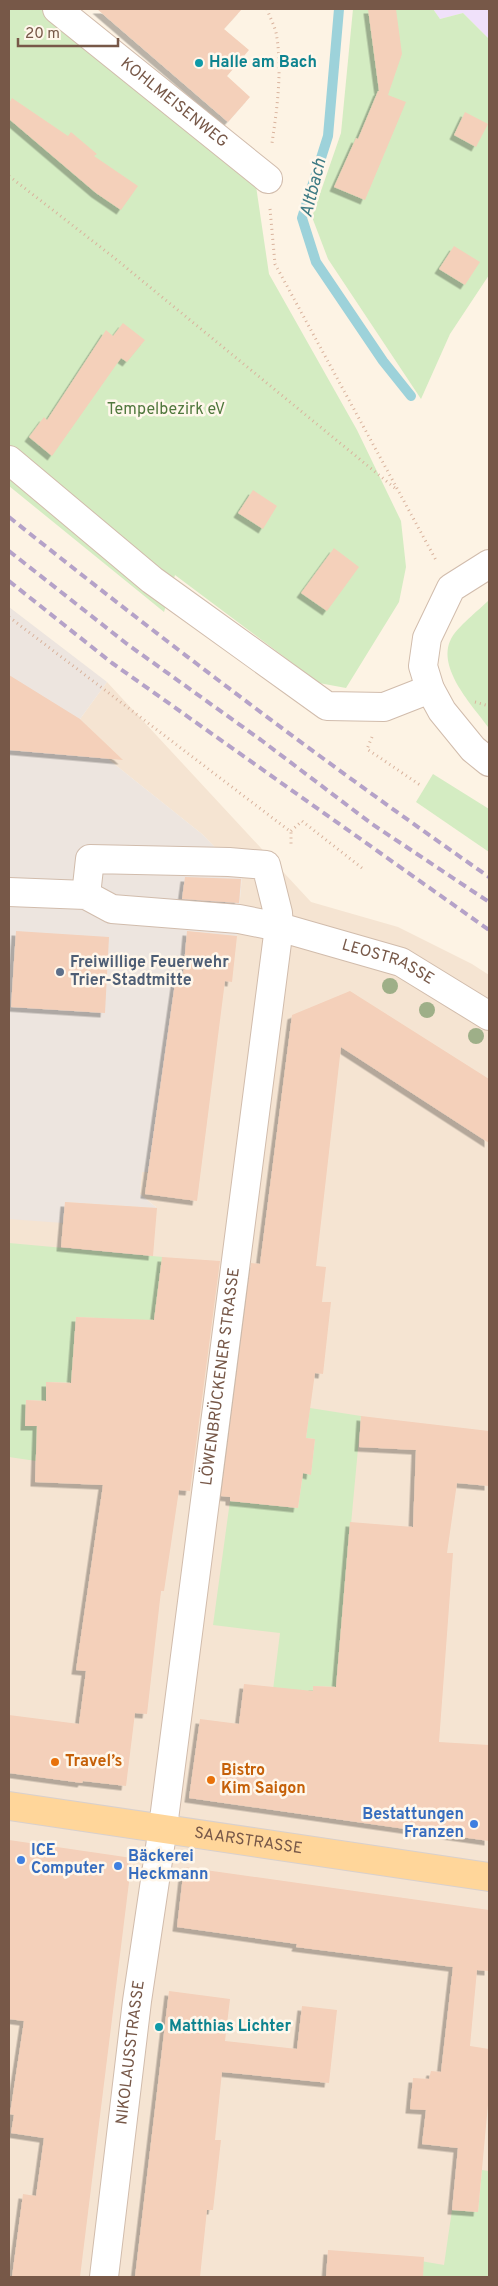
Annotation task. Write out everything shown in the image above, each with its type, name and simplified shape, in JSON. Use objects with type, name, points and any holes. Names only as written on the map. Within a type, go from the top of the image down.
[{"type":"main road","name":"SAARSTRASSE","points":[[9,1806],[489,1877]]},
{"type":"street","name":"KOHLMEISENWEG","points":[[57,9],[268,179]]},
{"type":"street","points":[[9,460],[152,580],[327,706],[384,707],[430,688]]},
{"type":"street","points":[[489,564],[450,588],[428,638],[423,666],[430,688],[442,711],[466,741],[489,762]]},
{"type":"street","name":"LÖWENBRÜCKENER STRASSE","points":[[86,895],[90,859],[229,862],[266,865],[278,913],[279,927],[163,1828]]},
{"type":"street","points":[[9,892],[86,895]]},
{"type":"street","name":"LEOSTRASSE","points":[[86,895],[112,909],[239,919],[279,927],[401,962],[489,1016]]},
{"type":"street","name":"NIKOLAUSSTRASSE","points":[[104,2277],[137,2001],[163,1828]]},
{"type":"path","points":[[267,9],[277,37],[278,62],[278,100],[268,179],[275,264],[450,588]]},
{"type":"path","points":[[9,176],[112,256],[398,491]]},
{"type":"path","points":[[9,617],[291,832]]},
{"type":"path","points":[[373,753],[420,785]]},
{"type":"path","points":[[291,850],[291,832],[302,821],[362,868]]},
{"type":"shaded area","points":[[433,9],[489,9],[489,39],[463,13],[440,19]]},
{"type":"shaded area","points":[[9,607],[107,682],[80,719],[102,741],[108,759],[202,834],[242,875],[237,936],[188,931],[183,976],[148,1172],[142,1172],[140,1194],[157,1208],[65,1202],[63,1223],[9,1219]]},
{"type":"shaded area","points":[[107,682],[311,902],[398,927],[472,964],[489,975],[489,2277],[9,2277],[9,1196],[156,1207],[140,1194],[142,1171],[148,1172],[187,931],[237,935],[242,875],[202,834],[108,759],[102,741],[80,719]]},
{"type":"green space","name":"Tempelbezirk eV","points":[[9,9],[45,9],[256,186],[269,274],[357,430],[401,521],[406,567],[399,602],[346,688],[319,683],[175,575],[164,612],[9,486]]},
{"type":"green space","points":[[353,9],[433,9],[440,19],[463,13],[489,39],[489,275],[450,334],[421,399],[328,259],[312,217],[341,133]]},
{"type":"green space","points":[[489,600],[489,728],[458,686],[448,662],[448,650],[451,639],[458,629]]},
{"type":"green space","points":[[433,774],[489,809],[489,852],[416,802]]},
{"type":"green space","points":[[9,1243],[163,1257],[153,1328],[139,1320],[76,1317],[74,1340],[84,1383],[46,1382],[46,1401],[26,1400],[25,1426],[76,1427],[36,1461],[9,1457]]},
{"type":"green space","points":[[310,1408],[361,1416],[336,1687],[313,1686],[311,1729],[266,1747],[280,1633],[213,1625],[230,1501],[298,1508],[303,1473],[311,1474],[315,1439],[306,1438]]},
{"type":"green space","points":[[482,2170],[489,2171],[489,2277],[378,2277],[380,2254],[444,2265],[452,2210],[478,2212]]},
{"type":"building","name":"Halle am Bach","points":[[97,9],[242,9],[224,29],[249,50],[227,76],[250,97],[228,122]]},
{"type":"building","points":[[368,9],[396,9],[402,54],[388,95],[406,102],[365,200],[334,187],[379,91]]},
{"type":"building","points":[[12,98],[68,136],[71,132],[97,154],[94,156],[138,186],[121,210],[96,193],[9,119],[9,103]]},
{"type":"building","points":[[465,112],[488,124],[476,147],[454,135]]},
{"type":"building","points":[[454,246],[480,262],[465,285],[439,269]]},
{"type":"building","points":[[123,323],[145,340],[127,362],[121,358],[52,456],[29,437],[44,417],[47,420],[106,330],[113,336]]},
{"type":"building","points":[[253,490],[277,506],[263,529],[238,513]]},
{"type":"building","points":[[334,548],[359,567],[327,611],[301,593]]},
{"type":"building","points":[[9,675],[80,719],[123,760],[9,750]]},
{"type":"building","points":[[185,877],[241,879],[239,903],[182,899]]},
{"type":"building","name":"Freiwillige Feuerwehr Trier-Stadtmitte","points":[[16,931],[109,937],[105,1013],[11,1007]]},
{"type":"building","points":[[187,931],[237,936],[232,982],[225,981],[197,1201],[145,1194],[176,976],[183,976]]},
{"type":"building","points":[[350,991],[489,1079],[489,1143],[341,1047],[316,1266],[326,1267],[322,1302],[331,1302],[323,1374],[315,1373],[306,1438],[315,1439],[311,1475],[303,1473],[298,1508],[230,1501],[230,1497],[221,1496],[251,1263],[260,1264],[292,1015]]},
{"type":"building","points":[[65,1202],[157,1208],[153,1256],[61,1247]]},
{"type":"building","points":[[162,1257],[220,1261],[190,1491],[179,1490],[164,1591],[161,1591],[147,1714],[135,1713],[126,1786],[83,1781],[82,1783],[9,1773],[9,1715],[79,1724],[86,1671],[76,1670],[103,1485],[35,1482],[37,1426],[25,1426],[26,1400],[46,1401],[46,1382],[71,1383],[76,1317],[154,1320]]},
{"type":"building","points":[[361,1416],[489,1431],[489,1486],[457,1483],[447,1553],[453,1553],[439,1742],[489,1745],[489,1841],[189,1798],[200,1719],[239,1724],[244,1684],[313,1691],[313,1686],[336,1687],[350,1522],[413,1527],[416,1450],[359,1447]]},
{"type":"building","points":[[9,1840],[132,1858],[80,2277],[12,2277],[23,2194],[36,2196],[44,2138],[11,2133],[14,2115],[10,2114],[24,2021],[9,2019]]},
{"type":"building","points":[[184,1867],[489,1910],[489,1971],[477,1970],[470,2046],[489,2049],[489,2094],[478,2212],[452,2210],[458,2148],[422,2144],[426,2110],[410,2109],[413,2078],[429,2079],[431,2071],[441,2072],[453,1967],[296,1947],[297,1944],[177,1927]]},
{"type":"building","points":[[169,1991],[230,1999],[225,2041],[297,2049],[302,2006],[337,2010],[329,2083],[222,2072],[215,2140],[221,2140],[213,2210],[207,2210],[200,2277],[135,2277]]},
{"type":"building","points":[[328,2250],[424,2257],[423,2277],[326,2277]]},
{"type":"waterway","name":"Altbach","points":[[339,9],[328,136],[302,218],[316,262],[383,361],[411,396]]},
{"type":"railway","points":[[9,517],[246,701],[489,877]]},
{"type":"railway","points":[[9,551],[127,644],[261,740],[372,824],[489,902]]},
{"type":"railway","points":[[9,581],[112,663],[489,930]]},
{"type":"place","name":"Halle am Bach","points":[[199,63]]},
{"type":"place","name":"Freiwillige Feuerwehr Trier-Stadtmitte","points":[[60,972]]},
{"type":"place","name":"Travel’s","points":[[55,1762]]},
{"type":"place","name":"Bistro Kim Saigon","points":[[211,1780]]},
{"type":"place","name":"Bestattungen Franzen","points":[[474,1824]]},
{"type":"place","name":"ICE Computer","points":[[21,1860]]},
{"type":"place","name":"Bäckerei Heckmann","points":[[118,1866]]},
{"type":"place","name":"Matthias Lichter","points":[[159,2027]]}]
